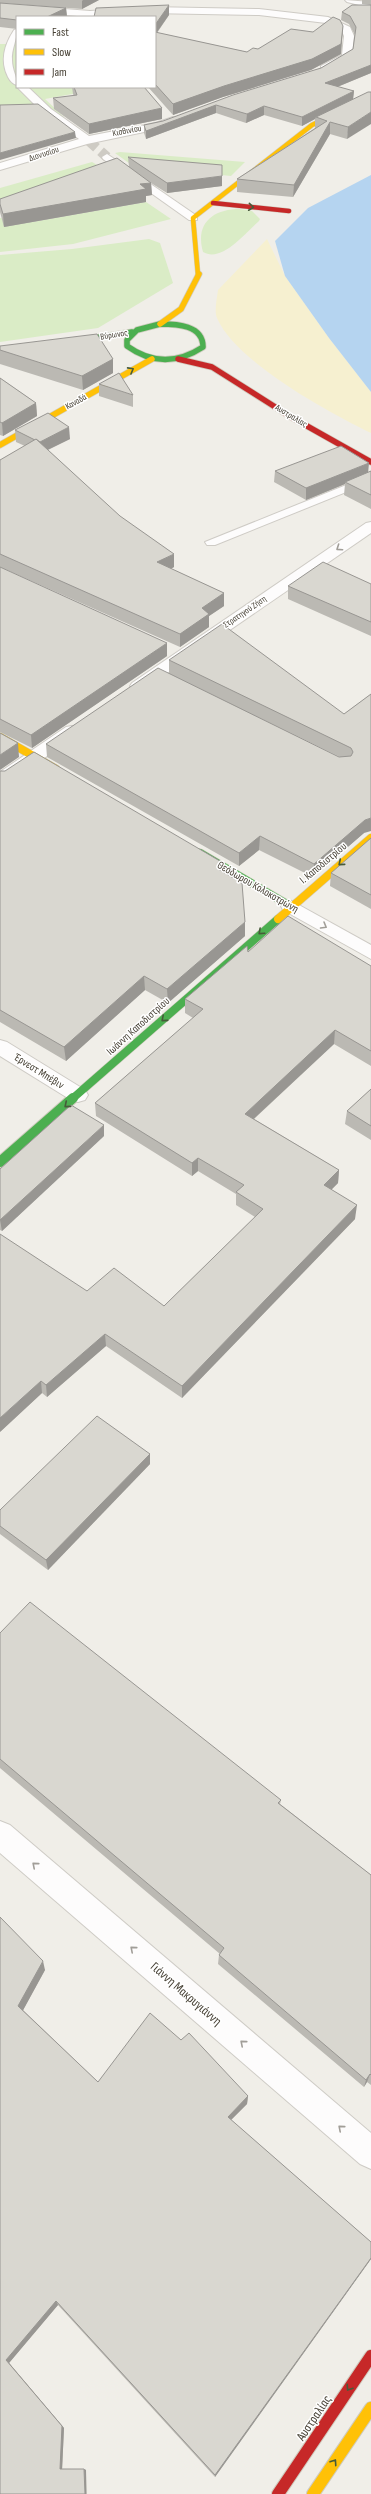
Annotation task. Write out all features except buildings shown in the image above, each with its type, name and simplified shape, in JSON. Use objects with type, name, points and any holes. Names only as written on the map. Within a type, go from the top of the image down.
[{"type":"main road","points":[[160,324],[181,309],[198,274],[193,218],[312,125],[368,99]]},
{"type":"main road","points":[[213,203],[289,211]]},
{"type":"main road","points":[[181,309],[185,326]]},
{"type":"main road","points":[[160,324],[185,326],[202,335],[205,341],[204,346],[198,352],[178,359]]},
{"type":"main road","name":"Βύρωνος","points":[[62,343],[132,332],[160,324]]},
{"type":"main road","points":[[132,332],[127,340],[127,346],[138,354],[152,359],[178,359],[212,367]]},
{"type":"main road","points":[[198,352],[212,367]]},
{"type":"main road","name":"Καναδά","points":[[0,445],[152,359]]},
{"type":"main road","name":"Αυστραλίας","points":[[212,367],[291,417],[371,462]]},
{"type":"main road","points":[[0,737],[62,772]]},
{"type":"main road","name":"Ι. Καποδιστρίου","points":[[290,906],[371,838]]},
{"type":"main road","name":"Θεόδωρου Κολοκοτρώνη","points":[[190,847],[290,906]]},
{"type":"main road","name":"Ιωάννη Καποδιστρίου","points":[[0,1162],[78,1095],[290,906]]},
{"type":"main road","name":"Αυστραλίας","points":[[278,2494],[371,2356]]},
{"type":"main road","points":[[313,2494],[371,2408]]},
{"type":"street","points":[[43,11],[60,0]]},
{"type":"street","points":[[328,20],[347,7],[371,5]]},
{"type":"street","points":[[0,7],[90,14],[122,14],[181,9],[260,12],[328,20],[344,27],[349,36],[348,56],[316,73]]},
{"type":"street","points":[[347,7],[371,9]]},
{"type":"street","points":[[6,28],[16,32]]},
{"type":"street","points":[[16,35],[6,62],[6,69],[16,81]]},
{"type":"street","points":[[23,88],[47,111],[88,140]]},
{"type":"street","points":[[160,110],[171,121]]},
{"type":"street","name":"Κισθινίου","points":[[88,140],[132,129],[159,126],[185,116]]},
{"type":"street","name":"Διονυσίου","points":[[0,168],[88,140]]},
{"type":"street","points":[[107,156],[193,218]]},
{"type":"street","name":"Στρατηγού Ζήση","points":[[125,695],[164,676],[175,652],[371,526]]},
{"type":"street","points":[[0,780],[86,721]]},
{"type":"street","name":"Θεόδωρου Κολοκοτρώνη","points":[[290,906],[371,953]]},
{"type":"street","name":"Έρνεστ Μπέβιν","points":[[0,1047],[78,1095]]},
{"type":"street","name":"Γιάννη Μακρυγιάννη","points":[[0,1835],[371,2153]]},
{"type":"lane","points":[[211,542],[371,478]]},
{"type":"green space","points":[[13,32],[16,32],[16,88],[105,88],[45,99],[64,117],[21,120],[0,111],[0,44],[9,44]]},
{"type":"green space","points":[[120,152],[245,162],[231,176],[133,166],[115,153]]},
{"type":"green space","points":[[92,162],[111,173],[0,212],[0,188]]},
{"type":"green space","points":[[146,202],[171,219],[73,244],[0,252],[0,218],[32,222]]},
{"type":"green space","points":[[240,209],[252,211],[260,219],[259,221],[233,245],[225,250],[210,254],[203,252],[201,233],[208,220],[221,212]]},
{"type":"green space","points":[[149,239],[160,243],[173,283],[98,328],[0,342],[0,255],[72,249]]},
{"type":"sand","points":[[267,239],[285,276],[329,338],[371,392],[371,433],[308,399],[263,368],[243,352],[227,335],[217,318],[216,308],[218,290]]},
{"type":"water","points":[[371,175],[371,392],[329,338],[285,276],[275,241],[308,208]]},
{"type":"tunnel","points":[[89,141],[107,157]]},
{"type":"traffic: fast","points":[[160,324],[172,324],[190,328],[200,335],[203,340],[203,347],[185,357],[175,360],[165,360],[145,357],[127,346],[127,340],[137,330],[160,324]]},
{"type":"traffic: fast","points":[[70,342],[132,332]]},
{"type":"traffic: fast","points":[[200,853],[290,906]]},
{"type":"traffic: fast","points":[[0,1162],[278,919]]},
{"type":"traffic: slow","points":[[160,324],[181,309],[199,274],[193,218],[312,125],[371,96]]},
{"type":"traffic: slow","points":[[0,445],[152,359]]},
{"type":"traffic: slow","points":[[0,737],[56,769]]},
{"type":"traffic: slow","points":[[278,919],[371,838]]},
{"type":"traffic: slow","points":[[313,2494],[371,2408]]},
{"type":"traffic: jam","points":[[213,203],[289,211]]},
{"type":"traffic: jam","points":[[178,359],[212,367],[291,417],[371,462]]},
{"type":"traffic: jam","points":[[278,2494],[371,2356]]}]
